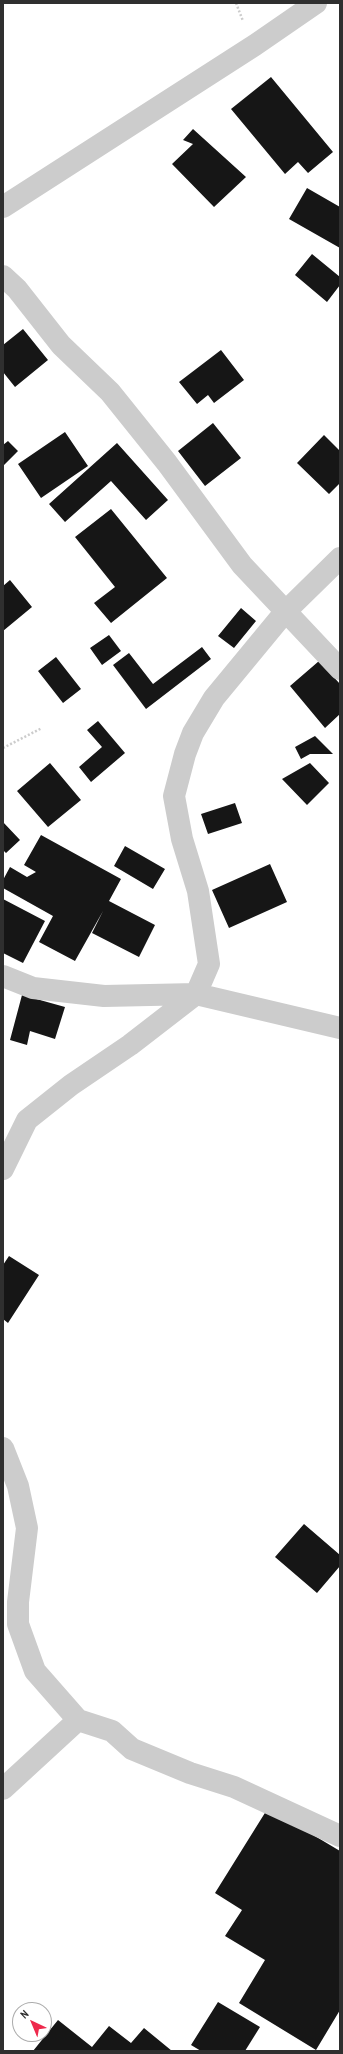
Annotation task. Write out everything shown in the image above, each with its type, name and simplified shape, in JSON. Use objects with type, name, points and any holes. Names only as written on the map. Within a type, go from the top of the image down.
[{"type":"street","points":[[3,207],[254,45],[316,3]]},
{"type":"street","points":[[3,276],[17,288],[62,345],[110,392],[167,463],[242,565],[340,670]]},
{"type":"street","points":[[3,1169],[27,1120],[71,1085],[130,1045],[196,994],[209,964],[198,891],[182,839],[174,796],[185,754],[200,721],[214,698],[286,612],[340,558]]},
{"type":"street","points":[[3,976],[33,988],[104,996],[196,994],[340,1028]]},
{"type":"street","points":[[3,1448],[18,1486],[28,1528],[18,1602],[18,1624],[35,1671],[78,1720],[112,1731],[132,1749],[190,1773],[234,1787],[340,1836]]},
{"type":"street","points":[[3,1789],[78,1720]]},
{"type":"path","points":[[3,748],[42,728]]},
{"type":"building","points":[[271,77],[333,152],[308,173],[298,162],[285,174],[231,109]]},
{"type":"building","points":[[193,129],[246,177],[214,207],[172,164],[193,144],[183,140]]},
{"type":"building","points":[[307,188],[340,207],[340,248],[289,219]]},
{"type":"building","points":[[312,254],[340,277],[340,285],[327,302],[295,275]]},
{"type":"building","points":[[23,329],[48,360],[15,387],[3,372],[3,345]]},
{"type":"building","points":[[221,350],[244,380],[214,403],[208,395],[197,404],[179,382]]},
{"type":"building","points":[[213,423],[241,458],[205,486],[178,451]]},
{"type":"building","points":[[65,432],[88,466],[41,498],[18,464]]},
{"type":"building","points":[[324,435],[340,451],[340,483],[329,494],[297,463]]},
{"type":"building","points":[[8,441],[18,451],[3,466],[3,445]]},
{"type":"building","points":[[117,443],[168,500],[146,520],[111,481],[65,522],[49,504]]},
{"type":"building","points":[[111,509],[167,578],[111,623],[94,603],[115,587],[75,537]]},
{"type":"building","points":[[10,580],[32,607],[3,631],[3,586]]},
{"type":"building","points":[[241,608],[256,621],[234,648],[218,636]]},
{"type":"building","points":[[109,635],[121,651],[102,665],[90,648]]},
{"type":"building","points":[[202,647],[211,659],[146,709],[113,665],[129,653],[153,684]]},
{"type":"building","points":[[56,657],[81,689],[63,703],[38,671]]},
{"type":"building","points":[[319,661],[340,684],[340,714],[325,728],[290,686]]},
{"type":"building","points":[[98,721],[125,753],[91,782],[79,767],[102,747],[87,730]]},
{"type":"building","points":[[315,736],[333,754],[310,754],[301,759],[295,747]]},
{"type":"building","points":[[50,763],[81,800],[48,827],[17,791]]},
{"type":"building","points":[[310,763],[329,783],[307,805],[282,779]]},
{"type":"building","points":[[235,803],[242,823],[208,834],[201,814]]},
{"type":"building","points":[[3,822],[20,840],[6,853],[3,850]]},
{"type":"building","points":[[41,835],[121,879],[109,901],[155,925],[139,957],[92,933],[103,911],[75,961],[39,942],[53,916],[3,888],[3,880],[10,867],[27,877],[36,872],[24,865]]},
{"type":"building","points":[[125,846],[165,869],[153,889],[114,866]]},
{"type":"building","points":[[270,864],[287,902],[229,928],[212,890]]},
{"type":"building","points":[[3,899],[45,921],[23,963],[3,953]]},
{"type":"building","points":[[22,995],[65,1007],[55,1039],[30,1031],[27,1045],[10,1040]]},
{"type":"building","points":[[9,1256],[39,1275],[8,1323],[3,1319],[3,1265]]},
{"type":"building","points":[[304,1524],[340,1555],[340,1566],[317,1593],[275,1557]]},
{"type":"building","points":[[268,1808],[340,1851],[340,2010],[316,2050],[239,2003],[265,1960],[225,1936],[242,1910],[215,1893]]},
{"type":"building","points":[[218,2002],[260,2027],[245,2051],[201,2051],[191,2045]]},
{"type":"building","points":[[58,2020],[92,2047],[109,2026],[131,2043],[144,2028],[172,2051],[33,2051],[40,2042],[52,2042],[52,2027]]}]
